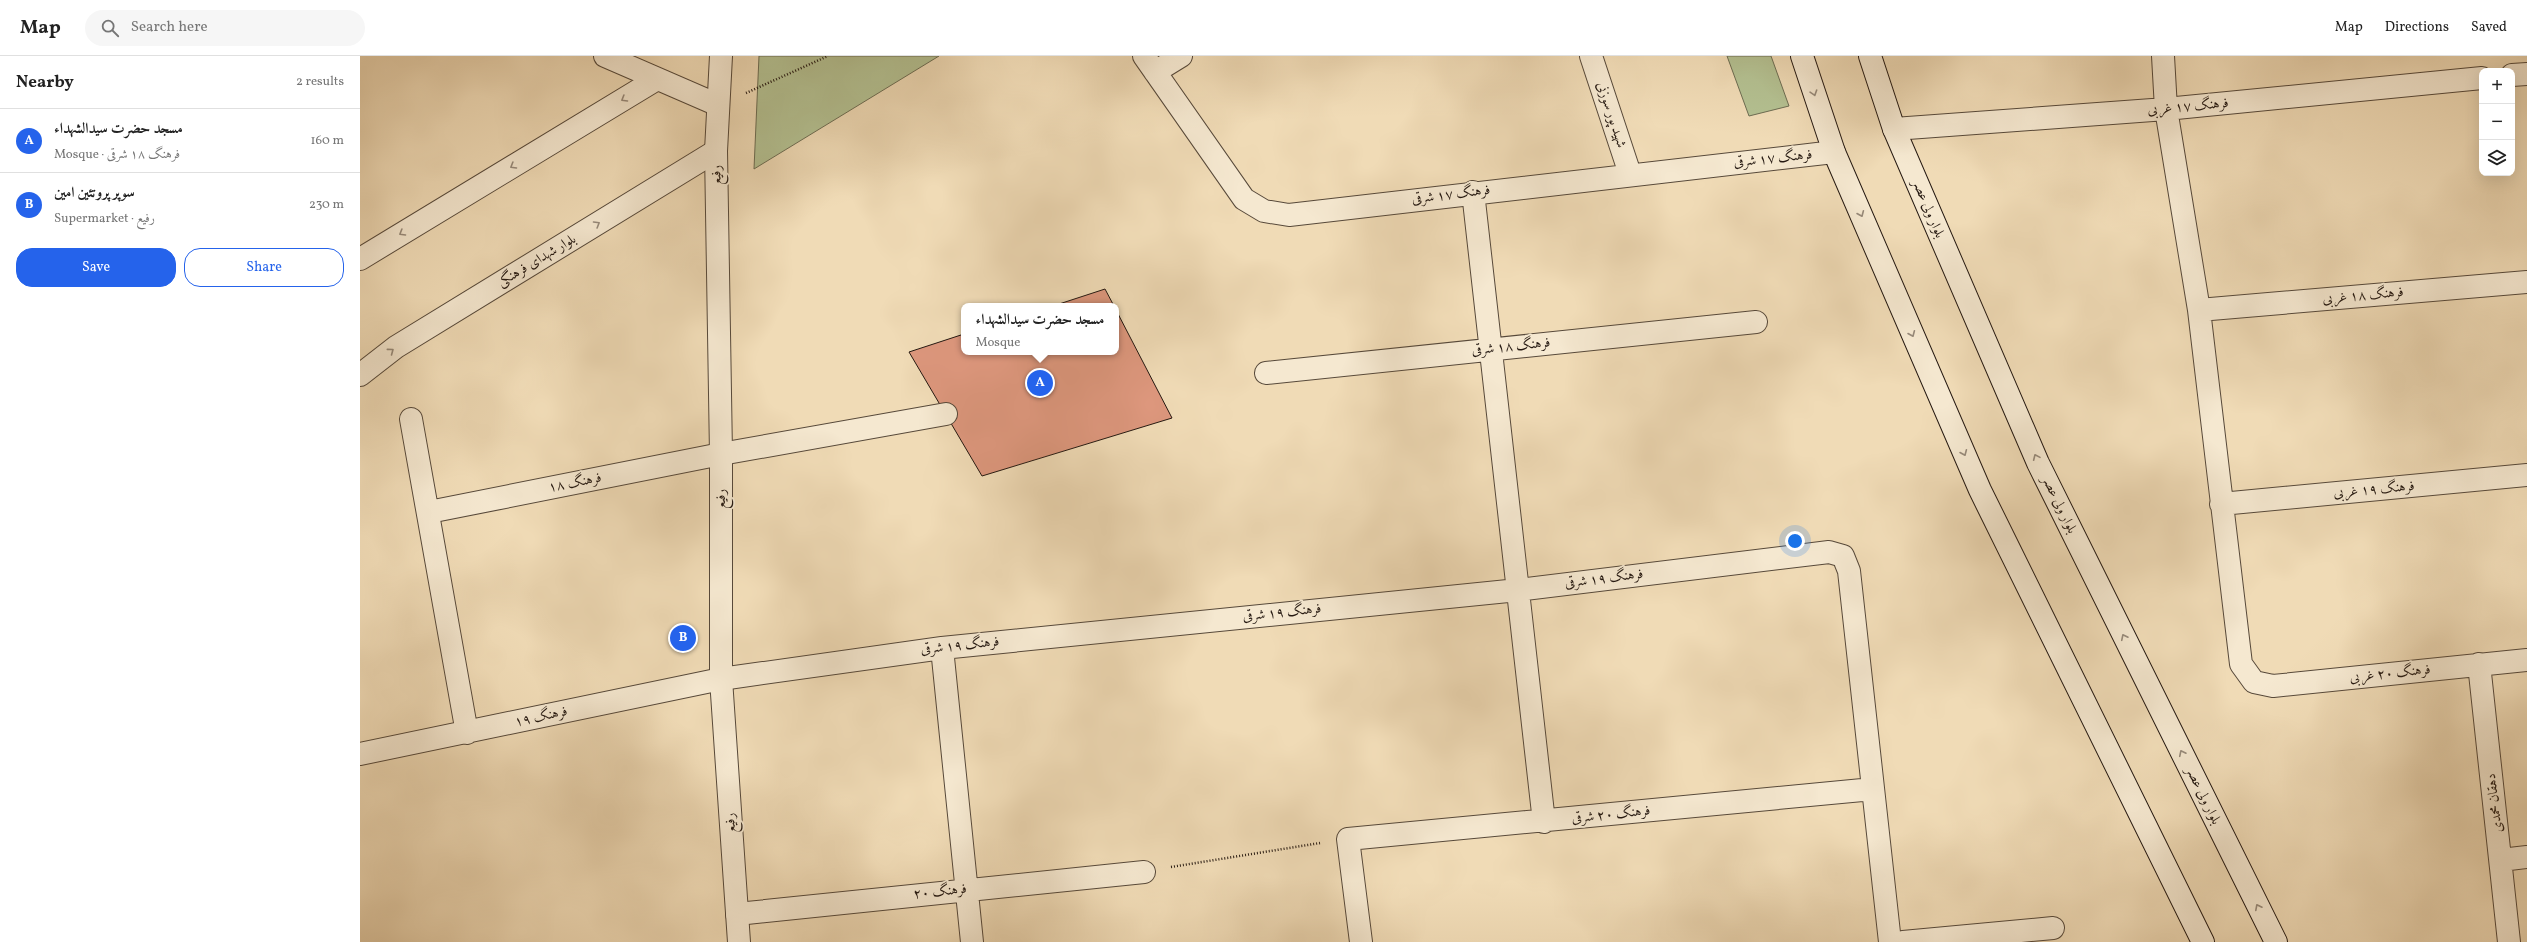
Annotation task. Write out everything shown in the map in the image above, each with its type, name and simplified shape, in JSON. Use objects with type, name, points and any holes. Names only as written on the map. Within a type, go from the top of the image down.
[{"type":"street","points":[[605,56],[718,105]]},
{"type":"street","name":"رفیع","points":[[721,56],[716,151],[721,454],[721,679],[739,942]]},
{"type":"street","points":[[1150,64],[1181,56]]},
{"type":"street","name":"شهید پور سوزنی","points":[[1591,56],[1630,174]]},
{"type":"street","points":[[1802,56],[1834,152],[1980,490],[2203,942]]},
{"type":"street","name":"بلوار ولی عصر","points":[[1870,56],[1894,129],[2038,463],[2276,942]]},
{"type":"street","points":[[2163,56],[2166,109],[2199,310],[2221,504]]},
{"type":"street","name":"فرهنگ ۱۷ شرقی","points":[[1150,64],[1244,199],[1264,211],[1289,215],[1473,192],[1834,152]]},
{"type":"street","points":[[2515,75],[2527,74]]},
{"type":"street","points":[[360,259],[657,78]]},
{"type":"street","name":"فرهنگ ۱۷ غربی","points":[[1894,129],[2166,109],[2479,78]]},
{"type":"street","name":"بلوار شهدای فرهنگی","points":[[360,375],[396,347],[716,151]]},
{"type":"street","points":[[1473,192],[1544,822]]},
{"type":"street","name":"فرهنگ ۱۸ غربی","points":[[2199,310],[2527,282]]},
{"type":"street","name":"فرهنگ ۱۸ شرقی","points":[[1266,373],[1756,322]]},
{"type":"street","name":"فرهنگ ۱۸","points":[[429,512],[721,454],[946,414]]},
{"type":"street","points":[[411,419],[429,512],[467,733]]},
{"type":"street","name":"فرهنگ ۱۹ غربی","points":[[2221,504],[2527,476]]},
{"type":"street","name":"فرهنگ ۲۰ غربی","points":[[2221,504],[2241,664],[2254,682],[2273,686],[2527,660]]},
{"type":"street","name":"فرهنگ ۱۹ شرقی","points":[[721,679],[942,648],[1518,590],[1829,552],[1843,556],[1849,571],[1872,789]]},
{"type":"street","points":[[942,648],[972,942]]},
{"type":"street","name":"دهقان محمدی","points":[[2478,664],[2502,860],[2509,942]]},
{"type":"street","name":"فرهنگ ۱۹","points":[[360,754],[467,733],[721,679]]},
{"type":"street","points":[[1872,789],[1890,942]]},
{"type":"street","name":"فرهنگ ۲۰ شرقی","points":[[1348,839],[1544,822],[1872,789]]},
{"type":"street","points":[[1348,839],[1361,942]]},
{"type":"street","points":[[2502,860],[2527,857]]},
{"type":"street","name":"فرهنگ ۲۰","points":[[737,914],[966,889],[1144,872]]},
{"type":"street","points":[[1903,942],[2053,928]]},
{"type":"path","points":[[718,105],[828,56]]},
{"type":"path","points":[[1144,872],[1348,839]]},
{"type":"green space","points":[[759,56],[939,56],[754,169]]},
{"type":"green space","points":[[1727,56],[1771,56],[1789,106],[1749,116]]},
{"type":"building","points":[[1105,289],[1112,303],[1062,303]]},
{"type":"building","points":[[1119,316],[1172,418],[982,476],[909,352],[961,335],[961,355],[1119,355]]},
{"type":"place","name":"مسجد حضرت سیدالشهداء","points":[[1040,383]]},
{"type":"place","name":"سوپر پروتئین امین","points":[[683,638]]}]
